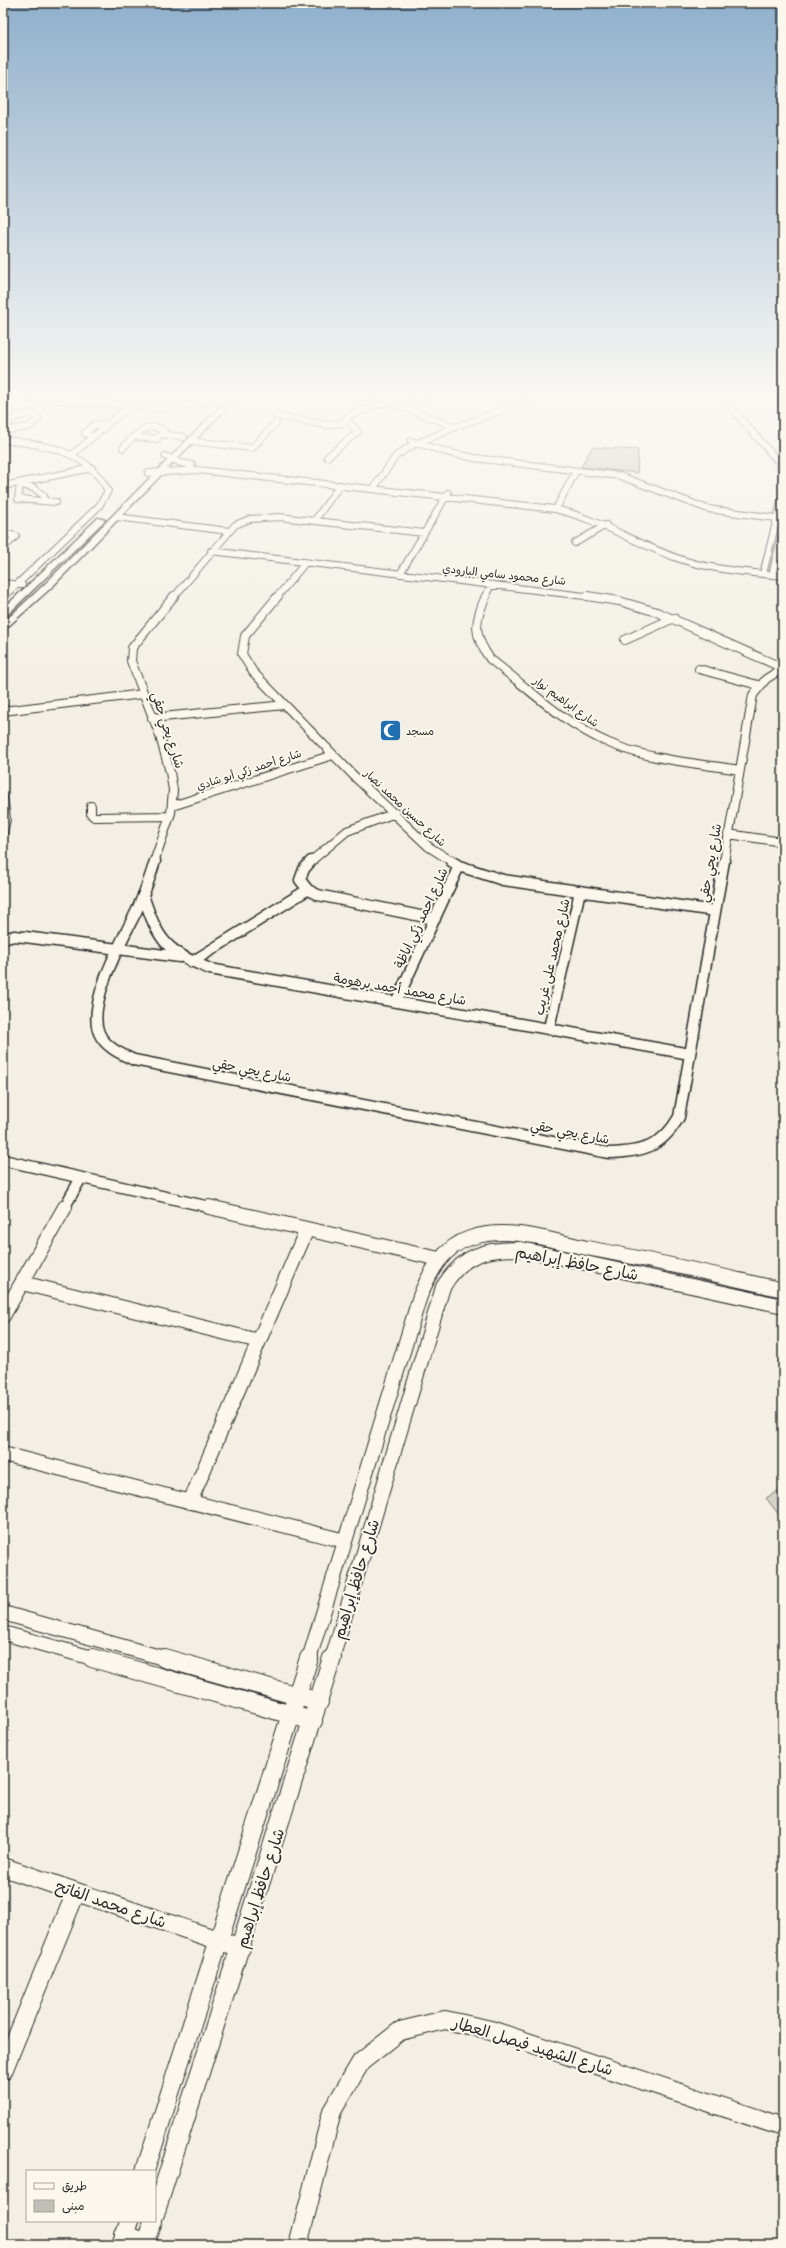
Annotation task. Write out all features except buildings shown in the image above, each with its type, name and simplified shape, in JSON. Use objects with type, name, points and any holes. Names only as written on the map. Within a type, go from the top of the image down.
[{"type":"street","points":[[18,498],[56,502]]},
{"type":"street","points":[[3,598],[99,506],[104,498]]},
{"type":"street","points":[[116,504],[122,498]]},
{"type":"street","points":[[3,628],[135,498]]},
{"type":"street","points":[[314,520],[330,498]]},
{"type":"street","points":[[400,574],[445,498]]},
{"type":"street","points":[[469,498],[555,509],[588,516],[677,558],[712,566],[772,572],[783,571]]},
{"type":"street","points":[[479,498],[558,505],[596,514],[682,553],[763,571]]},
{"type":"street","points":[[558,505],[562,498]]},
{"type":"street","points":[[680,498],[711,510],[780,519]]},
{"type":"street","points":[[763,571],[780,519],[783,498]]},
{"type":"street","points":[[3,614],[105,515]]},
{"type":"street","points":[[116,517],[229,531]]},
{"type":"street","name":"شارع يحي حقي","points":[[424,533],[279,517],[259,518],[242,522],[229,531],[211,551],[132,648],[130,661],[152,718],[168,768],[172,806],[144,895],[119,949],[94,1016],[97,1030],[105,1043],[118,1053],[134,1060],[603,1152],[629,1153],[647,1149],[663,1141],[673,1130],[679,1117],[739,770],[753,694],[758,685]]},
{"type":"street","points":[[575,543],[606,524]]},
{"type":"street","points":[[91,529],[102,531]]},
{"type":"street","points":[[772,572],[783,530]]},
{"type":"street","points":[[3,533],[16,536],[9,543],[3,543]]},
{"type":"street","points":[[78,540],[88,540],[91,543]]},
{"type":"street","name":"شارع محمود سامي البارودي","points":[[211,551],[491,584],[619,601],[674,618],[783,668]]},
{"type":"street","name":"شارع حسين محمد نصار","points":[[305,562],[245,636],[242,645],[242,654],[246,663],[333,755],[429,847],[459,866],[503,880],[715,911]]},
{"type":"street","points":[[772,572],[783,576]]},
{"type":"street","points":[[3,583],[31,586]]},
{"type":"street","name":"شارع ابراهيم نوار","points":[[491,584],[479,611],[474,628],[476,638],[482,649],[490,659],[577,726],[593,736],[633,751],[739,770]]},
{"type":"street","points":[[625,640],[674,618]]},
{"type":"street","points":[[699,669],[758,685],[769,675],[783,668]]},
{"type":"street","points":[[3,711],[143,694]]},
{"type":"street","points":[[152,718],[285,705]]},
{"type":"street","name":"شارع أحمد زكي أبو شادي","points":[[172,806],[333,755]]},
{"type":"street","points":[[3,797],[6,819],[3,833]]},
{"type":"street","points":[[91,806],[91,815],[96,817],[169,816]]},
{"type":"street","points":[[395,814],[357,826],[334,840],[302,870],[300,881],[307,890],[324,897],[435,919]]},
{"type":"street","points":[[728,834],[783,842]]},
{"type":"street","name":"شارع احمد زكي اباظة","points":[[396,1002],[459,866]]},
{"type":"street","points":[[192,962],[307,890]]},
{"type":"street","name":"شارع محمد على غريب","points":[[548,1028],[580,891]]},
{"type":"street","name":"شارع محمد أحمد برهومة","points":[[144,895],[155,931],[165,945],[180,957],[210,969],[690,1054]]},
{"type":"street","points":[[3,939],[14,936],[25,937],[180,957]]},
{"type":"street","points":[[3,1160],[439,1259]]},
{"type":"street","points":[[3,1316],[81,1178]]},
{"type":"street","points":[[190,1502],[307,1229]]},
{"type":"street","name":"شارع حافظ إبراهيم","points":[[145,2170],[298,1696],[426,1280],[439,1259],[462,1242],[481,1235],[501,1234],[527,1236],[619,1253],[783,1290]]},
{"type":"street","name":"شارع حافظ إبراهيم","points":[[156,2211],[319,1702],[443,1287],[450,1273],[461,1262],[489,1250],[521,1249],[783,1306]]},
{"type":"street","points":[[617,1270],[619,1253]]},
{"type":"street","points":[[22,1283],[259,1341]]},
{"type":"street","points":[[392,1387],[411,1393]]},
{"type":"street","points":[[3,1454],[345,1541]]},
{"type":"street","points":[[3,1613],[319,1702]]},
{"type":"street","points":[[3,1633],[313,1721]]},
{"type":"street","name":"شارع محمد الفاتح","points":[[3,1867],[241,1948]]},
{"type":"street","points":[[3,2071],[76,1892]]},
{"type":"street","name":"شارع الشهيد فيصل العطار","points":[[298,2245],[332,2111],[361,2062],[400,2031],[445,2020],[491,2030],[783,2127]]},
{"type":"street","points":[[125,2234],[147,2245],[153,2222]]},
{"type":"shaded area","points":[[783,1488],[783,1520],[766,1498]]},
{"type":"place","name":"مسجد","points":[[391,731]]}]
